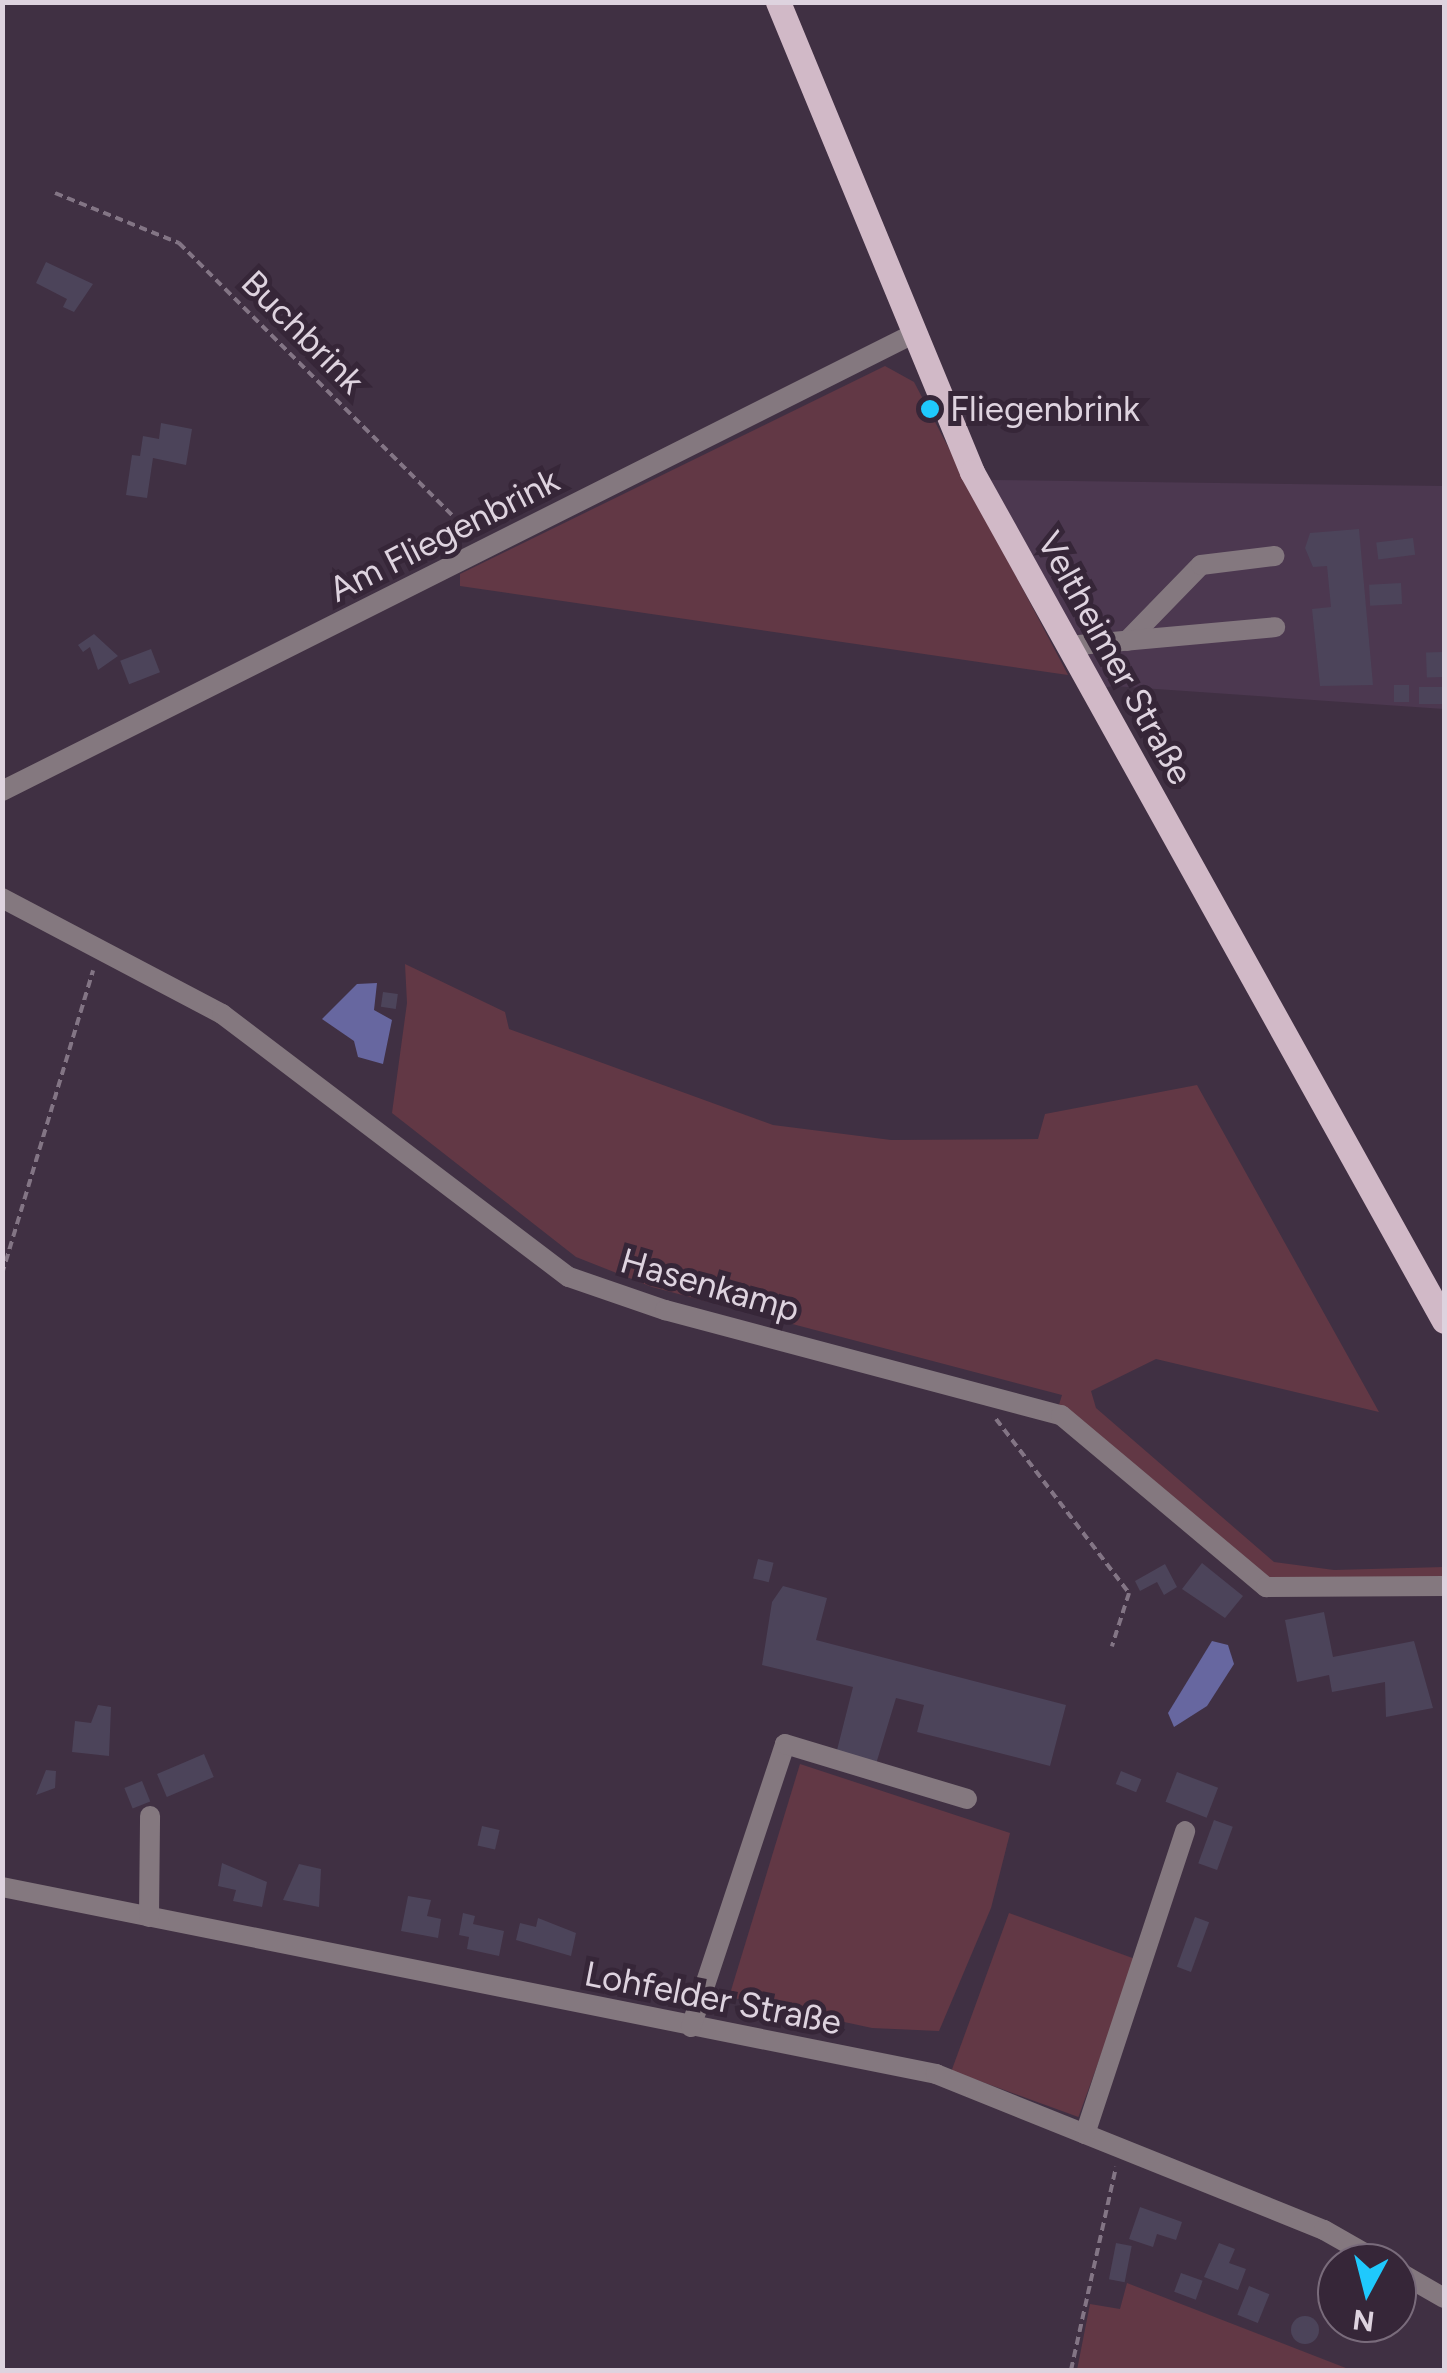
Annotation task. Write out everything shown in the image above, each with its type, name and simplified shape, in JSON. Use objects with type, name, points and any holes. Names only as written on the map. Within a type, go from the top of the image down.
[{"type":"main road","name":"Veltheimer Straße","points":[[778,2],[972,472],[1444,1320]]},
{"type":"street","name":"Am Fliegenbrink","points":[[2,791],[913,334]]},
{"type":"street","points":[[1127,641],[1202,565],[1274,556]]},
{"type":"street","points":[[1068,646],[1275,628]]},
{"type":"street","name":"Hasenkamp","points":[[2,898],[97,946],[264,1042],[569,1276],[665,1310],[985,1394],[1080,1427],[1266,1587],[1444,1586]]},
{"type":"street","points":[[691,2027],[785,1744],[967,1799]]},
{"type":"street","points":[[148,1918],[150,1816]]},
{"type":"street","points":[[1086,2134],[1184,1831]]},
{"type":"street","name":"Lohfelder Straße","points":[[2,1887],[936,2074],[1324,2230],[1347,2243]]},
{"type":"street","points":[[1417,2282],[1444,2298]]},
{"type":"path","name":"Buchbrink","points":[[55,194],[180,244],[487,550]]},
{"type":"path","points":[[2,1274],[97,946]]},
{"type":"path","points":[[985,1394],[987,1408],[1129,1593],[1112,1646]]},
{"type":"path","points":[[1071,2370],[1122,2148]]},
{"type":"shaded area","points":[[885,366],[914,382],[1068,675],[460,586],[460,574]]},
{"type":"shaded area","points":[[990,480],[1444,486],[1444,709],[1113,686],[1087,691]]},
{"type":"shaded area","points":[[405,964],[505,1012],[509,1029],[773,1125],[891,1140],[1038,1139],[1045,1114],[1197,1085],[1379,1412],[1156,1359],[1091,1391],[1096,1408],[1274,1562],[1334,1570],[1444,1567],[1444,1578],[1268,1581],[1058,1408],[1062,1395],[652,1287],[576,1257],[392,1113],[407,1003]]},
{"type":"shaded area","points":[[800,1764],[1010,1833],[991,1908],[939,2031],[872,2028],[729,1997]]},
{"type":"shaded area","points":[[1009,1913],[1136,1959],[1078,2117],[952,2071]]},
{"type":"shaded area","points":[[1127,2283],[1351,2370],[1077,2370],[1090,2304],[1120,2309]]},
{"type":"water","points":[[377,983],[374,1010],[392,1020],[383,1064],[358,1057],[354,1041],[322,1019],[357,984]]},
{"type":"water","points":[[1212,1641],[1228,1645],[1234,1664],[1207,1706],[1174,1727],[1168,1713]]},
{"type":"building","points":[[46,262],[93,284],[74,312],[63,307],[67,299],[36,283]]},
{"type":"building","points":[[161,423],[192,429],[186,465],[153,458],[147,498],[126,495],[132,455],[140,456],[143,436],[159,439]]},
{"type":"building","points":[[1359,529],[1373,685],[1320,686],[1312,609],[1331,607],[1327,566],[1313,567],[1305,548],[1310,533]]},
{"type":"building","points":[[1413,538],[1415,555],[1378,559],[1376,543]]},
{"type":"building","points":[[1401,583],[1402,604],[1370,606],[1369,585]]},
{"type":"building","points":[[94,634],[118,656],[98,670],[90,647],[83,652],[78,645]]},
{"type":"building","points":[[151,649],[160,672],[129,684],[120,661]]},
{"type":"building","points":[[1442,652],[1443,677],[1427,678],[1426,653]]},
{"type":"building","points":[[1394,685],[1409,685],[1409,702],[1394,702]]},
{"type":"building","points":[[1419,687],[1444,687],[1444,704],[1419,704]]},
{"type":"building","points":[[383,992],[398,994],[396,1009],[381,1007]]},
{"type":"building","points":[[758,1559],[774,1563],[769,1582],[753,1578]]},
{"type":"building","points":[[1202,1563],[1243,1596],[1225,1618],[1182,1589]]},
{"type":"building","points":[[1165,1564],[1177,1587],[1164,1595],[1157,1582],[1140,1591],[1135,1581]]},
{"type":"building","points":[[783,1586],[827,1598],[816,1640],[1066,1705],[1050,1766],[917,1732],[924,1705],[896,1698],[876,1764],[836,1754],[853,1687],[762,1665],[772,1602]]},
{"type":"building","points":[[1324,1612],[1333,1657],[1414,1641],[1433,1708],[1386,1717],[1385,1682],[1332,1692],[1329,1675],[1297,1682],[1285,1620]]},
{"type":"building","points":[[98,1705],[111,1707],[109,1756],[72,1752],[75,1721],[91,1723]]},
{"type":"building","points":[[204,1754],[214,1777],[167,1797],[157,1774]]},
{"type":"building","points":[[46,1770],[56,1771],[55,1788],[36,1795]]},
{"type":"building","points":[[1121,1771],[1141,1779],[1136,1792],[1116,1784]]},
{"type":"building","points":[[1177,1772],[1218,1788],[1207,1818],[1166,1802]]},
{"type":"building","points":[[142,1781],[150,1801],[133,1809],[124,1788]]},
{"type":"building","points":[[1214,1820],[1233,1827],[1217,1870],[1198,1863]]},
{"type":"building","points":[[482,1826],[500,1830],[495,1850],[478,1845]]},
{"type":"building","points":[[222,1863],[267,1882],[262,1907],[233,1901],[236,1890],[218,1886]]},
{"type":"building","points":[[299,1864],[321,1869],[319,1907],[283,1900]]},
{"type":"building","points":[[408,1896],[431,1900],[427,1916],[441,1919],[438,1938],[401,1931]]},
{"type":"building","points":[[463,1913],[475,1916],[473,1924],[504,1931],[499,1956],[467,1949],[469,1937],[459,1935]]},
{"type":"building","points":[[1195,1917],[1209,1922],[1191,1972],[1177,1967]]},
{"type":"building","points":[[538,1918],[576,1933],[571,1956],[516,1940],[520,1923],[536,1927]]},
{"type":"building","points":[[1140,2207],[1182,2222],[1176,2240],[1157,2234],[1153,2247],[1129,2239]]},
{"type":"building","points":[[1116,2243],[1132,2246],[1125,2282],[1109,2279]]},
{"type":"building","points":[[1219,2243],[1235,2249],[1229,2263],[1246,2269],[1238,2290],[1204,2277]]},
{"type":"building","points":[[1181,2273],[1203,2281],[1196,2300],[1174,2292]]},
{"type":"building","points":[[1249,2286],[1269,2294],[1258,2323],[1237,2315]]},
{"type":"building","points":[[1305,2316],[1315,2320],[1315,2340],[1305,2344],[1295,2340],[1291,2330],[1295,2320]]},
{"type":"place","name":"Fliegenbrink","points":[[930,409]]}]
